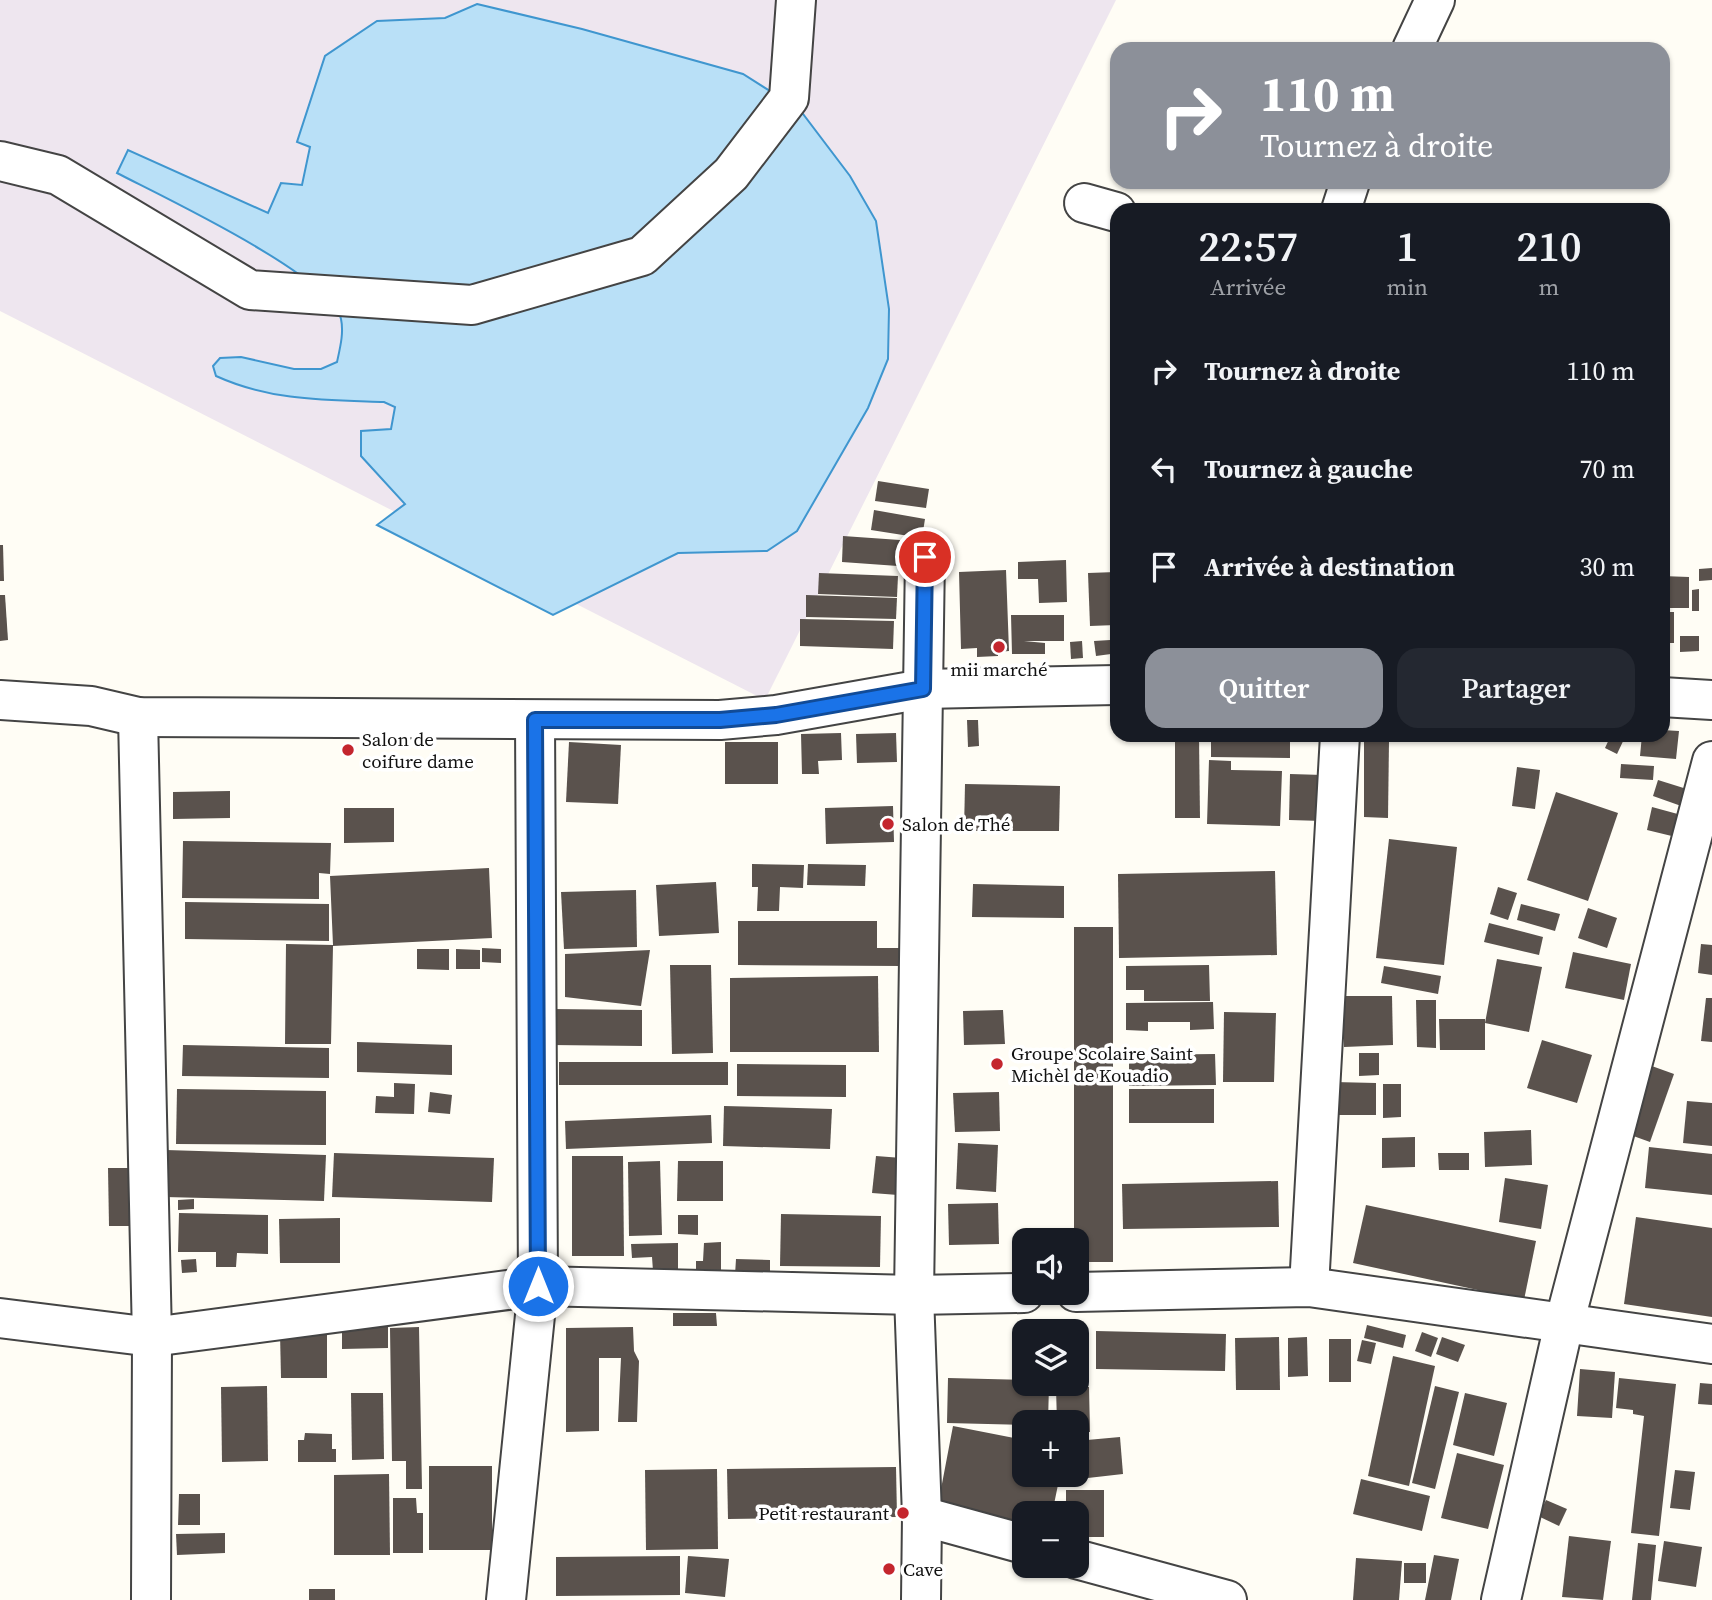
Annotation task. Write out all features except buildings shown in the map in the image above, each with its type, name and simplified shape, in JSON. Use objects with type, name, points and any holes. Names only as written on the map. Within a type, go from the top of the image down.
[{"type":"street","points":[[0,161],[58,175],[250,290],[472,304],[642,256],[731,174],[789,98],[796,0]]},
{"type":"street","points":[[1415,42],[1435,0]]},
{"type":"street","points":[[921,1600],[922,1516],[914,1295],[925,557]]},
{"type":"street","points":[[0,700],[91,706],[138,717],[731,719],[776,715],[923,689],[1110,685]]},
{"type":"street","points":[[1670,697],[1712,700]]},
{"type":"street","points":[[138,717],[152,1338],[151,1600]]},
{"type":"street","points":[[506,1600],[538,1286],[535,720]]},
{"type":"street","points":[[1309,1287],[1340,742]]},
{"type":"street","points":[[1501,1600],[1564,1324],[1712,761]]},
{"type":"street","points":[[0,1318],[152,1338],[538,1286],[914,1295],[1012,1293]]},
{"type":"street","points":[[1089,1292],[1309,1287],[1712,1344]]},
{"type":"street","points":[[922,1516],[1012,1541]]},
{"type":"street","points":[[1089,1563],[1227,1600]]},
{"type":"shaded area","points":[[0,0],[1116,0],[765,700],[0,311]]},
{"type":"water","points":[[477,4],[582,29],[743,74],[800,110],[850,176],[876,221],[889,309],[888,359],[868,408],[797,531],[767,551],[678,553],[553,615],[377,525],[405,504],[361,456],[361,431],[391,429],[395,407],[384,402],[278,395],[216,376],[213,366],[220,358],[241,357],[294,369],[321,369],[337,362],[342,335],[341,319],[331,301],[277,260],[241,238],[117,173],[128,150],[268,213],[281,183],[302,185],[310,147],[297,142],[325,56],[377,21],[445,18]]},
{"type":"place","name":"mii marché","points":[[999,647]]},
{"type":"place","name":"Salon de coifure dame","points":[[348,750]]},
{"type":"place","name":"Salon de Thé","points":[[888,824]]},
{"type":"place","name":"Groupe Scolaire Saint Michèl de Kouadio","points":[[997,1064]]},
{"type":"place","name":"Petit restaurant","points":[[903,1513]]},
{"type":"place","name":"Cave","points":[[889,1569]]},
{"type":"route","points":[[538,1286],[535,720],[720,720],[776,715],[923,689],[925,557]]}]
